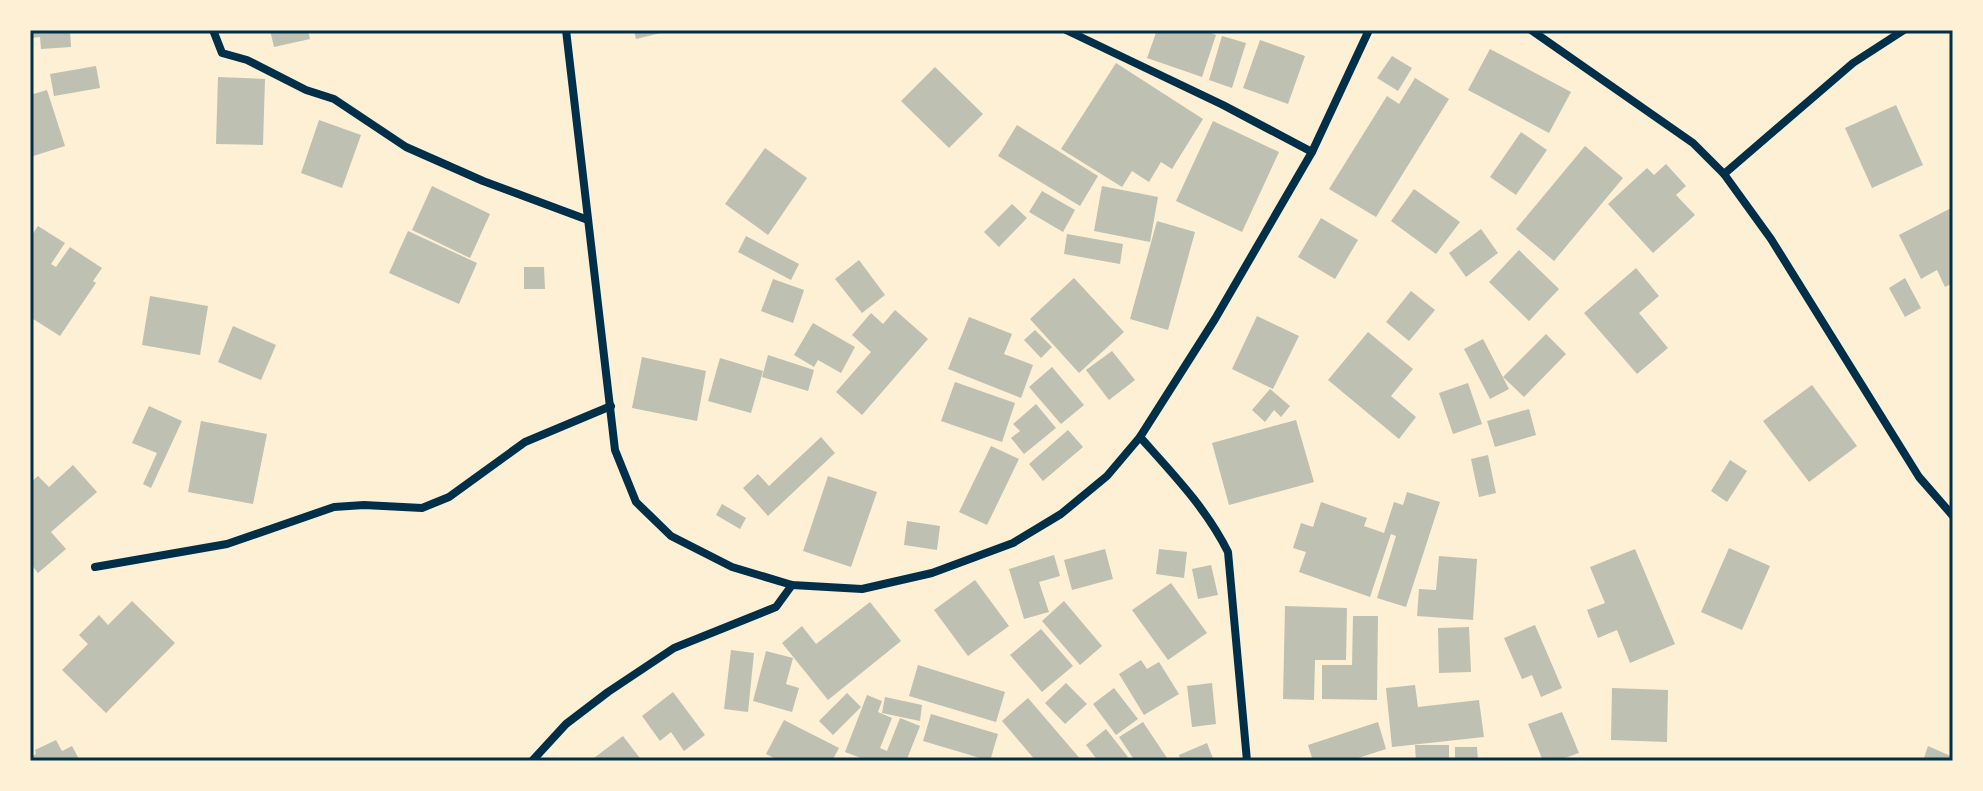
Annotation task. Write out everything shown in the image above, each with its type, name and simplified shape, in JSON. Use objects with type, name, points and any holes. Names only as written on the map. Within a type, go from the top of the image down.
[{"type":"street","points":[[213,30],[222,53],[247,60],[306,90],[334,99],[406,147],[483,181],[588,220]]},
{"type":"street","points":[[566,30],[615,450],[636,502],[671,536],[732,567],[792,585],[862,589],[932,573],[1013,543],[1061,514],[1096,486],[1140,437],[1215,319],[1312,152],[1369,30]]},
{"type":"street","points":[[1066,30],[1223,105],[1312,152]]},
{"type":"street","points":[[1531,30],[1693,143],[1724,174],[1771,239],[1919,477],[1953,516]]},
{"type":"street","points":[[1724,174],[1853,63],[1904,30]]},
{"type":"street","points":[[95,567],[227,544],[334,507],[422,508],[449,497],[525,442],[611,406]]},
{"type":"street","points":[[1140,437],[1199,504],[1228,552],[1247,761]]},
{"type":"street","points":[[532,761],[566,724],[608,692],[674,648],[776,607],[792,585]]},
{"type":"building","points":[[30,30],[70,30],[71,47],[41,49],[40,37],[30,38]]},
{"type":"building","points":[[270,30],[308,30],[310,39],[274,47]]},
{"type":"building","points":[[634,30],[669,30],[669,31],[636,39]]},
{"type":"building","points":[[1157,30],[1203,30],[1216,35],[1202,77],[1147,58]]},
{"type":"building","points":[[1222,36],[1246,43],[1232,88],[1209,80]]},
{"type":"building","points":[[1260,40],[1305,56],[1288,104],[1243,88]]},
{"type":"building","points":[[1490,49],[1571,92],[1549,133],[1468,90]]},
{"type":"building","points":[[1392,56],[1412,68],[1398,91],[1377,78]]},
{"type":"building","points":[[1116,63],[1203,119],[1172,169],[1161,162],[1149,182],[1132,171],[1122,187],[1061,149]]},
{"type":"building","points":[[96,66],[100,88],[54,96],[50,74]]},
{"type":"building","points":[[935,67],[983,114],[949,148],[901,101]]},
{"type":"building","points":[[218,77],[265,79],[263,145],[216,144]]},
{"type":"building","points":[[1415,78],[1449,99],[1376,217],[1329,189],[1387,96],[1399,104]]},
{"type":"building","points":[[47,90],[65,146],[30,157],[30,95]]},
{"type":"building","points":[[1896,105],[1923,165],[1872,188],[1845,128]]},
{"type":"building","points":[[319,120],[361,135],[342,188],[301,173]]},
{"type":"building","points":[[1213,121],[1279,152],[1242,232],[1176,201]]},
{"type":"building","points":[[1017,125],[1098,176],[1080,206],[998,156]]},
{"type":"building","points":[[1521,132],[1547,150],[1516,195],[1490,177]]},
{"type":"building","points":[[1585,146],[1623,178],[1554,261],[1516,229]]},
{"type":"building","points":[[765,148],[807,178],[768,235],[725,204]]},
{"type":"building","points":[[1666,164],[1686,186],[1676,195],[1695,215],[1653,253],[1608,204],[1647,168],[1654,175]]},
{"type":"building","points":[[432,186],[490,214],[470,258],[412,230]]},
{"type":"building","points":[[1102,186],[1158,197],[1150,242],[1094,231]]},
{"type":"building","points":[[1414,189],[1460,222],[1436,254],[1391,221]]},
{"type":"building","points":[[1042,191],[1075,210],[1063,232],[1029,212]]},
{"type":"building","points":[[1012,204],[1027,218],[999,247],[984,232]]},
{"type":"building","points":[[1953,207],[1953,283],[1945,287],[1937,270],[1921,279],[1899,235]]},
{"type":"building","points":[[1321,218],[1358,240],[1335,279],[1298,257]]},
{"type":"building","points":[[1157,221],[1195,232],[1168,330],[1130,319]]},
{"type":"building","points":[[38,226],[65,243],[51,264],[56,267],[70,247],[102,268],[93,281],[96,283],[60,336],[30,317],[30,238]]},
{"type":"building","points":[[1481,229],[1498,253],[1466,277],[1449,253]]},
{"type":"building","points":[[408,231],[477,263],[459,304],[389,273]]},
{"type":"building","points":[[1067,234],[1123,244],[1120,264],[1064,254]]},
{"type":"building","points":[[746,236],[799,264],[791,280],[738,252]]},
{"type":"building","points":[[1519,250],[1559,289],[1529,321],[1489,282]]},
{"type":"building","points":[[859,260],[885,295],[862,313],[835,279]]},
{"type":"building","points":[[524,267],[544,267],[545,289],[524,289]]},
{"type":"building","points":[[1636,268],[1659,296],[1639,313],[1668,348],[1637,374],[1584,313]]},
{"type":"building","points":[[1074,278],[1124,332],[1079,373],[1030,319]]},
{"type":"building","points":[[1905,278],[1921,308],[1905,317],[1889,288]]},
{"type":"building","points":[[773,279],[804,290],[793,323],[761,311]]},
{"type":"building","points":[[1411,291],[1435,310],[1409,341],[1386,322]]},
{"type":"building","points":[[150,296],[208,306],[200,355],[142,345]]},
{"type":"building","points":[[895,310],[928,339],[862,415],[836,392],[871,352],[852,335],[871,313],[883,324]]},
{"type":"building","points":[[1257,316],[1299,336],[1273,389],[1232,369]]},
{"type":"building","points":[[969,317],[1012,334],[1004,354],[1033,365],[1021,398],[948,369]]},
{"type":"building","points":[[813,323],[855,347],[841,373],[818,360],[814,367],[794,355]]},
{"type":"building","points":[[233,326],[276,345],[261,380],[218,362]]},
{"type":"building","points":[[1035,330],[1052,347],[1041,358],[1024,340]]},
{"type":"building","points":[[1368,332],[1413,369],[1391,396],[1416,417],[1399,439],[1328,380]]},
{"type":"building","points":[[1546,334],[1566,354],[1524,397],[1503,377]]},
{"type":"building","points":[[1483,339],[1509,389],[1490,399],[1464,349]]},
{"type":"building","points":[[1112,351],[1135,380],[1109,400],[1086,370]]},
{"type":"building","points":[[768,355],[814,370],[808,391],[762,377]]},
{"type":"building","points":[[642,357],[706,371],[697,421],[632,408]]},
{"type":"building","points":[[720,358],[763,371],[751,413],[708,401]]},
{"type":"building","points":[[1052,367],[1084,405],[1061,424],[1029,387]]},
{"type":"building","points":[[955,382],[1015,403],[1002,442],[941,421]]},
{"type":"building","points":[[1468,383],[1482,424],[1453,434],[1439,393]]},
{"type":"building","points":[[1812,385],[1857,446],[1809,482],[1763,421]]},
{"type":"building","points":[[1270,389],[1290,406],[1281,417],[1274,410],[1265,422],[1252,410]]},
{"type":"building","points":[[1036,404],[1056,428],[1024,454],[1011,438],[1020,431],[1013,424]]},
{"type":"building","points":[[149,406],[182,421],[151,488],[143,484],[157,453],[132,443]]},
{"type":"building","points":[[1529,409],[1536,435],[1495,447],[1487,421]]},
{"type":"building","points":[[1296,420],[1314,482],[1229,505],[1212,443]]},
{"type":"building","points":[[201,421],[267,434],[253,504],[188,492]]},
{"type":"building","points":[[1068,430],[1083,447],[1043,481],[1029,464]]},
{"type":"building","points":[[821,437],[835,453],[768,516],[743,488],[758,474],[769,486]]},
{"type":"building","points":[[991,446],[1019,459],[987,525],[959,512]]},
{"type":"building","points":[[1488,455],[1496,493],[1479,497],[1471,459]]},
{"type":"building","points":[[1730,460],[1747,471],[1727,502],[1711,491]]},
{"type":"building","points":[[73,465],[97,492],[51,532],[66,549],[38,573],[30,563],[30,483],[38,476],[49,487]]},
{"type":"building","points":[[828,476],[877,492],[851,567],[803,551]]},
{"type":"building","points":[[1407,492],[1440,502],[1406,607],[1377,598],[1396,536],[1391,534],[1370,597],[1299,572],[1306,552],[1293,548],[1301,523],[1313,527],[1321,502],[1367,518],[1364,526],[1384,533],[1394,502],[1403,505]]},
{"type":"building","points":[[722,504],[746,518],[740,529],[716,515]]},
{"type":"building","points":[[907,521],[940,526],[937,550],[904,545]]},
{"type":"building","points":[[1729,548],[1770,566],[1742,630],[1701,612]]},
{"type":"building","points":[[1105,549],[1113,579],[1072,590],[1064,560]]},
{"type":"building","points":[[1159,549],[1187,552],[1184,578],[1156,574]]},
{"type":"building","points":[[1635,549],[1675,644],[1630,663],[1617,630],[1598,638],[1587,610],[1605,603],[1590,567]]},
{"type":"building","points":[[1054,555],[1060,576],[1039,582],[1049,612],[1024,619],[1009,569]]},
{"type":"building","points":[[1439,556],[1477,559],[1473,620],[1417,616],[1419,589],[1436,590]]},
{"type":"building","points":[[1211,565],[1218,595],[1198,599],[1192,569]]},
{"type":"building","points":[[975,580],[1009,626],[968,656],[934,610]]},
{"type":"building","points":[[1171,583],[1207,633],[1168,660],[1132,610]]},
{"type":"building","points":[[132,601],[175,643],[106,713],[62,670],[88,644],[79,635],[99,615],[108,625]]},
{"type":"building","points":[[1064,601],[1102,646],[1080,665],[1042,621]]},
{"type":"building","points":[[870,602],[901,641],[828,700],[782,643],[802,626],[816,644]]},
{"type":"building","points":[[1285,606],[1347,608],[1346,660],[1315,660],[1314,700],[1283,699]]},
{"type":"building","points":[[1353,616],[1378,616],[1377,700],[1322,699],[1322,665],[1352,665]]},
{"type":"building","points":[[1535,625],[1562,688],[1541,697],[1532,675],[1522,679],[1504,638]]},
{"type":"building","points":[[1469,627],[1471,672],[1439,673],[1438,628]]},
{"type":"building","points":[[1041,629],[1073,666],[1042,692],[1010,655]]},
{"type":"building","points":[[731,650],[754,653],[748,712],[724,709]]},
{"type":"building","points":[[766,651],[793,658],[786,684],[799,688],[792,712],[753,701]]},
{"type":"building","points":[[1141,660],[1147,669],[1159,662],[1179,694],[1144,715],[1119,674]]},
{"type":"building","points":[[918,665],[1005,692],[996,722],[909,696]]},
{"type":"building","points":[[1066,683],[1087,704],[1065,724],[1045,703]]},
{"type":"building","points":[[1212,683],[1216,724],[1192,727],[1187,686]]},
{"type":"building","points":[[1415,685],[1418,707],[1479,700],[1484,737],[1392,747],[1386,688]]},
{"type":"building","points":[[1114,688],[1138,719],[1116,735],[1093,704]]},
{"type":"building","points":[[1612,688],[1668,690],[1667,742],[1611,740]]},
{"type":"building","points":[[673,692],[705,735],[684,751],[671,732],[660,741],[642,716]]},
{"type":"building","points":[[847,693],[861,707],[833,735],[819,721]]},
{"type":"building","points":[[867,695],[882,701],[878,712],[892,718],[880,748],[887,751],[900,718],[920,726],[907,759],[912,761],[869,761],[845,752]]},
{"type":"building","points":[[885,697],[922,705],[920,721],[882,713]]},
{"type":"building","points":[[1028,698],[1082,761],[1036,761],[1002,721]]},
{"type":"building","points":[[1562,712],[1579,753],[1556,761],[1543,761],[1528,724]]},
{"type":"building","points":[[931,714],[998,734],[990,761],[923,741]]},
{"type":"building","points":[[784,720],[839,748],[832,761],[780,761],[766,754]]},
{"type":"building","points":[[1143,722],[1169,761],[1135,761],[1119,737]]},
{"type":"building","points":[[1378,722],[1386,749],[1349,761],[1313,761],[1308,745]]},
{"type":"building","points":[[1106,729],[1128,757],[1122,761],[1098,761],[1086,745]]},
{"type":"building","points":[[623,736],[642,761],[590,761]]},
{"type":"building","points":[[56,740],[62,751],[72,746],[80,761],[30,761],[30,757],[36,754],[35,750]]},
{"type":"building","points":[[1207,743],[1214,761],[1181,761],[1179,755]]},
{"type":"building","points":[[1415,745],[1449,745],[1449,761],[1416,761]]},
{"type":"building","points":[[1928,746],[1953,757],[1953,761],[1923,761]]},
{"type":"building","points":[[1455,747],[1477,747],[1478,761],[1455,761]]}]
